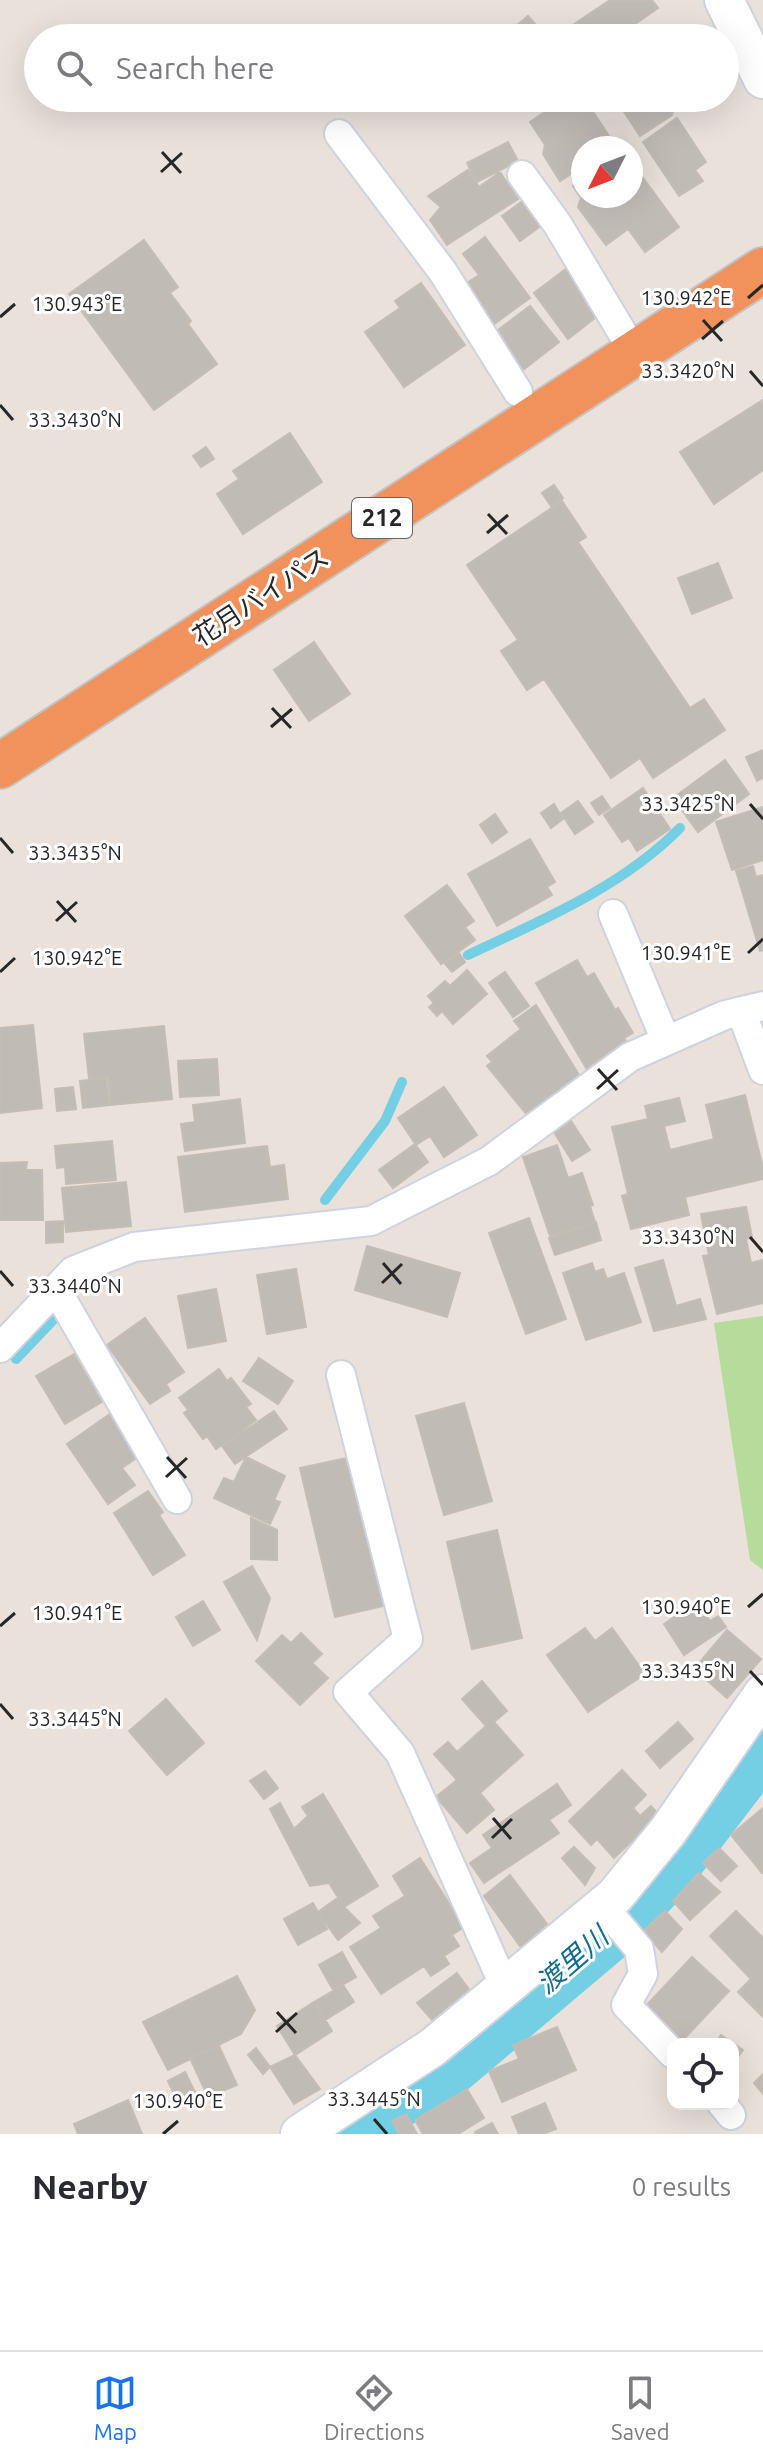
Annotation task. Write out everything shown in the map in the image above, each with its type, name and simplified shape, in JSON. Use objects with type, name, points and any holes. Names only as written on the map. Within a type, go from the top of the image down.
[{"type":"highway","name":"花月バイパス","points":[[0,766],[763,270]]},
{"type":"street","points":[[724,0],[736,24]]},
{"type":"street","points":[[739,30],[763,79]]},
{"type":"street","points":[[339,134],[443,272],[518,392]]},
{"type":"street","points":[[522,175],[558,225],[635,354]]},
{"type":"street","points":[[613,914],[666,1041]]},
{"type":"street","points":[[0,1348],[73,1271],[134,1247],[371,1221],[489,1161],[630,1057],[725,1015],[752,1009],[763,1070]]},
{"type":"street","points":[[56,1289],[177,1499]]},
{"type":"street","points":[[341,1375],[408,1639],[348,1692],[400,1753],[505,1987]]},
{"type":"street","points":[[300,2134],[433,2047],[604,1907],[668,1831],[763,1694]]},
{"type":"street","points":[[604,1907],[639,1949],[643,1974],[626,2005],[667,2048]]},
{"type":"green space","points":[[763,1316],[763,1570],[750,1560],[714,1323]]},
{"type":"building","points":[[610,0],[652,0],[658,8],[635,24],[574,24]]},
{"type":"building","points":[[528,16],[535,24],[519,24]]},
{"type":"building","points":[[545,112],[593,112],[609,136],[571,136],[571,174],[560,181],[543,154],[545,145],[530,122]]},
{"type":"building","points":[[624,112],[673,112],[640,136]]},
{"type":"building","points":[[677,118],[706,162],[695,170],[703,181],[679,196],[643,142]]},
{"type":"building","points":[[508,142],[518,161],[477,182],[467,163]]},
{"type":"building","points":[[468,170],[479,187],[500,172],[518,199],[447,245],[430,220],[441,207],[428,196]]},
{"type":"building","points":[[643,178],[679,227],[645,252],[628,229],[606,245],[579,208],[643,208]]},
{"type":"building","points":[[524,200],[542,225],[520,241],[502,216]]},
{"type":"building","points":[[485,237],[530,298],[494,324],[464,285],[479,275],[463,254]]},
{"type":"building","points":[[144,240],[178,287],[170,293],[217,364],[154,410],[69,294]]},
{"type":"building","points":[[566,269],[600,314],[568,339],[534,293]]},
{"type":"building","points":[[421,283],[465,345],[404,387],[365,332],[400,308],[395,301]]},
{"type":"building","points":[[530,306],[559,342],[523,370],[498,330]]},
{"type":"building","points":[[763,400],[763,470],[714,504],[680,452]]},
{"type":"building","points":[[290,433],[322,482],[243,534],[217,494],[239,479],[233,471]]},
{"type":"building","points":[[206,447],[214,459],[201,467],[193,456]]},
{"type":"building","points":[[554,485],[563,498],[551,506],[542,493]]},
{"type":"building","points":[[562,501],[586,537],[578,542],[690,708],[704,699],[725,730],[653,778],[640,758],[611,778],[544,679],[527,690],[501,651],[518,640],[467,565]]},
{"type":"building","points":[[718,563],[732,598],[692,614],[678,578]]},
{"type":"building","points":[[314,642],[350,694],[309,721],[274,670]]},
{"type":"building","points":[[763,750],[763,778],[757,781],[746,757]]},
{"type":"building","points":[[725,760],[749,794],[698,832],[673,798]]},
{"type":"building","points":[[643,788],[670,829],[637,851],[629,838],[622,842],[604,815]]},
{"type":"building","points":[[602,796],[610,808],[599,815],[591,803]]},
{"type":"building","points":[[578,801],[593,822],[575,834],[561,813]]},
{"type":"building","points":[[554,804],[563,819],[551,828],[541,813]]},
{"type":"building","points":[[763,807],[763,860],[732,870],[716,822]]},
{"type":"building","points":[[495,814],[507,832],[492,843],[480,825]]},
{"type":"building","points":[[530,839],[555,882],[547,887],[552,895],[497,926],[468,874]]},
{"type":"building","points":[[753,866],[756,877],[763,875],[763,950],[760,951],[736,871]]},
{"type":"building","points":[[447,885],[474,921],[465,927],[475,940],[441,964],[405,916]]},
{"type":"building","points":[[459,953],[465,962],[452,972],[445,964]]},
{"type":"building","points":[[577,960],[587,977],[594,973],[615,1010],[618,1008],[633,1033],[624,1038],[631,1048],[589,1073],[536,983]]},
{"type":"building","points":[[467,970],[487,994],[453,1024],[442,1011],[437,1016],[429,1007],[434,1003],[428,996],[445,981],[450,986]]},
{"type":"building","points":[[505,972],[529,1006],[513,1017],[489,983]]},
{"type":"building","points":[[536,1005],[579,1075],[528,1116],[487,1066],[492,1062],[487,1056],[521,1029],[514,1021]]},
{"type":"building","points":[[33,1025],[42,1108],[0,1113],[0,1028]]},
{"type":"building","points":[[164,1026],[172,1099],[111,1105],[108,1076],[89,1078],[84,1034]]},
{"type":"building","points":[[217,1059],[219,1095],[180,1097],[178,1061]]},
{"type":"building","points":[[106,1078],[109,1105],[83,1108],[80,1081]]},
{"type":"building","points":[[73,1087],[76,1109],[57,1111],[55,1089]]},
{"type":"building","points":[[444,1087],[477,1135],[444,1157],[430,1136],[416,1145],[398,1118]]},
{"type":"building","points":[[745,1095],[763,1179],[685,1197],[689,1215],[631,1229],[622,1196],[628,1194],[612,1127],[648,1119],[645,1106],[679,1098],[685,1121],[664,1126],[670,1150],[714,1139],[706,1105]]},
{"type":"building","points":[[240,1099],[245,1143],[185,1151],[181,1124],[195,1122],[193,1105]]},
{"type":"building","points":[[571,1121],[590,1150],[572,1161],[554,1132]]},
{"type":"building","points":[[112,1141],[116,1180],[66,1184],[65,1167],[57,1168],[55,1146]]},
{"type":"building","points":[[415,1144],[428,1162],[393,1188],[379,1170]]},
{"type":"building","points":[[557,1145],[568,1178],[582,1173],[593,1205],[590,1206],[595,1222],[550,1236],[523,1157]]},
{"type":"building","points":[[267,1146],[270,1167],[284,1165],[288,1199],[185,1212],[178,1157]]},
{"type":"building","points":[[27,1162],[26,1170],[42,1170],[43,1220],[0,1220],[0,1163]]},
{"type":"building","points":[[126,1182],[131,1226],[66,1232],[62,1188]]},
{"type":"building","points":[[746,1207],[752,1237],[746,1239],[751,1263],[762,1260],[763,1263],[763,1303],[717,1314],[703,1256],[709,1255],[701,1214]]},
{"type":"building","points":[[529,1218],[566,1319],[526,1334],[489,1233]]},
{"type":"building","points":[[63,1221],[63,1242],[46,1243],[46,1222]]},
{"type":"building","points":[[596,1222],[601,1240],[555,1255],[549,1238]]},
{"type":"building","points":[[367,1246],[460,1273],[447,1317],[355,1290]]},
{"type":"building","points":[[663,1260],[676,1306],[700,1299],[706,1319],[654,1331],[635,1268]]},
{"type":"building","points":[[592,1263],[595,1272],[603,1269],[607,1279],[624,1273],[641,1322],[586,1340],[563,1273]]},
{"type":"building","points":[[296,1269],[306,1327],[267,1334],[257,1275]]},
{"type":"building","points":[[216,1289],[226,1341],[188,1348],[178,1296]]},
{"type":"building","points":[[145,1318],[184,1372],[166,1384],[170,1391],[150,1404],[107,1345]]},
{"type":"building","points":[[74,1354],[102,1402],[65,1424],[36,1376]]},
{"type":"building","points":[[259,1358],[293,1381],[278,1404],[243,1381]]},
{"type":"building","points":[[219,1369],[227,1381],[231,1378],[251,1404],[246,1407],[256,1420],[216,1449],[207,1436],[203,1439],[184,1413],[188,1410],[179,1398]]},
{"type":"building","points":[[464,1403],[492,1501],[444,1515],[416,1416]]},
{"type":"building","points":[[274,1411],[287,1429],[235,1464],[222,1446]]},
{"type":"building","points":[[110,1414],[122,1431],[145,1452],[122,1468],[135,1485],[108,1504],[67,1444]]},
{"type":"building","points":[[246,1457],[285,1476],[274,1500],[280,1502],[270,1524],[214,1498],[224,1478],[234,1482]]},
{"type":"building","points":[[347,1458],[383,1606],[335,1617],[300,1468]]},
{"type":"building","points":[[148,1491],[163,1512],[159,1515],[185,1555],[153,1575],[114,1513]]},
{"type":"building","points":[[251,1518],[277,1530],[277,1560],[251,1559]]},
{"type":"building","points":[[497,1530],[522,1638],[472,1649],[447,1542]]},
{"type":"building","points":[[252,1566],[270,1598],[257,1640],[224,1582]]},
{"type":"building","points":[[203,1601],[220,1630],[193,1646],[176,1617]]},
{"type":"building","points":[[697,1602],[710,1621],[718,1616],[726,1627],[684,1655],[664,1624]]},
{"type":"building","points":[[585,1628],[595,1641],[612,1628],[645,1674],[588,1712],[547,1655]]},
{"type":"building","points":[[727,1630],[761,1659],[727,1698],[694,1669]]},
{"type":"building","points":[[301,1633],[322,1654],[312,1663],[328,1678],[300,1705],[256,1661],[282,1635],[291,1643]]},
{"type":"building","points":[[482,1681],[507,1711],[494,1722],[523,1755],[480,1793],[494,1810],[467,1833],[436,1797],[457,1780],[434,1754],[448,1742],[457,1752],[486,1726],[462,1699]]},
{"type":"building","points":[[166,1699],[204,1743],[167,1775],[129,1731]]},
{"type":"building","points":[[678,1722],[693,1739],[660,1768],[646,1751]]},
{"type":"building","points":[[622,1770],[646,1795],[633,1808],[640,1816],[651,1806],[659,1815],[614,1858],[597,1839],[591,1845],[569,1821]]},
{"type":"building","points":[[265,1771],[278,1788],[264,1799],[250,1781]]},
{"type":"building","points":[[557,1784],[571,1805],[549,1820],[559,1833],[484,1883],[470,1863],[492,1848],[483,1835]]},
{"type":"building","points":[[323,1794],[378,1886],[344,1907],[329,1883],[310,1886],[270,1809],[280,1803],[294,1829],[308,1816],[302,1807]]},
{"type":"building","points":[[763,1808],[763,1872],[762,1873],[731,1835]]},
{"type":"building","points":[[574,1847],[595,1868],[585,1885],[562,1858]]},
{"type":"building","points":[[719,1848],[737,1866],[721,1881],[703,1863]]},
{"type":"building","points":[[420,1858],[464,1927],[452,1935],[459,1946],[444,1956],[449,1964],[431,1976],[424,1966],[381,1994],[350,1947],[381,1928],[373,1916],[405,1896],[393,1876]]},
{"type":"building","points":[[699,1873],[720,1892],[690,1920],[673,1901]]},
{"type":"building","points":[[510,1875],[547,1924],[522,1949],[484,1896]]},
{"type":"building","points":[[340,1896],[344,1907],[360,1923],[338,1940],[318,1912]]},
{"type":"building","points":[[313,1903],[327,1929],[298,1945],[284,1919]]},
{"type":"building","points":[[665,1911],[682,1929],[662,1952],[643,1931]]},
{"type":"building","points":[[736,1911],[763,1938],[763,2017],[738,1992],[751,1979],[710,1936]]},
{"type":"building","points":[[342,1952],[356,1977],[333,1990],[319,1965]]},
{"type":"building","points":[[692,1957],[729,1991],[685,2038],[677,2038],[644,2008]]},
{"type":"building","points":[[457,1973],[471,1992],[434,2022],[417,2003]]},
{"type":"building","points":[[237,1976],[255,2010],[241,2034],[168,2070],[143,2022]]},
{"type":"building","points":[[343,1985],[354,2002],[325,2020],[314,2002]]},
{"type":"building","points":[[314,2002],[332,2031],[295,2055],[277,2026]]},
{"type":"building","points":[[557,2027],[576,2070],[502,2102],[489,2071],[519,2059],[513,2045]]},
{"type":"building","points":[[219,2046],[237,2085],[208,2097],[190,2058]]},
{"type":"building","points":[[256,2048],[270,2067],[263,2074],[248,2055]]},
{"type":"building","points":[[295,2055],[320,2089],[294,2104],[270,2067]]},
{"type":"building","points":[[185,2072],[197,2096],[179,2105],[168,2081]]},
{"type":"building","points":[[763,2074],[763,2094],[754,2083]]},
{"type":"building","points":[[467,2089],[484,2118],[458,2134],[423,2134],[415,2120]]},
{"type":"building","points":[[128,2100],[142,2134],[78,2134],[74,2124]]},
{"type":"building","points":[[545,2103],[556,2129],[543,2134],[519,2134],[512,2117]]},
{"type":"building","points":[[406,2114],[417,2134],[399,2134],[392,2121]]},
{"type":"building","points":[[492,2123],[498,2134],[476,2134],[475,2132]]},
{"type":"waterway","points":[[468,955],[607,885],[633,868],[680,828]]},
{"type":"waterway","points":[[325,1200],[385,1121],[402,1082]]},
{"type":"waterway","points":[[16,1359],[55,1318]]},
{"type":"waterway","name":"渡里川","points":[[339,2134],[450,2064],[606,1932],[666,1869],[763,1742]]}]
